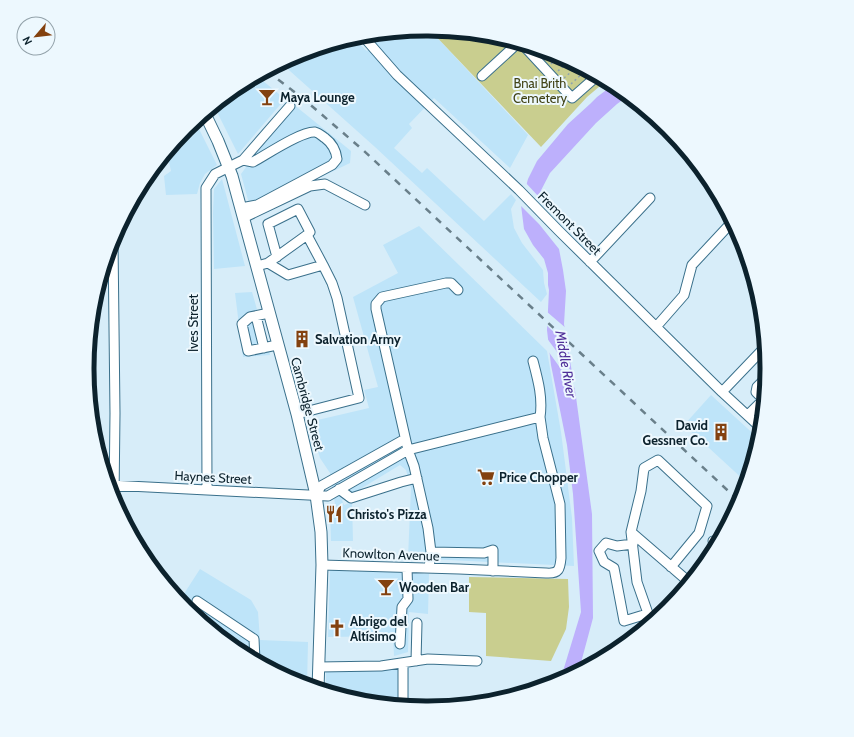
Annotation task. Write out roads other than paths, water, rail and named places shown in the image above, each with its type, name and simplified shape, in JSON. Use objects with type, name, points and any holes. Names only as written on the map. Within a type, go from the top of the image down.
[{"type":"main road","name":"Cambridge Street","points":[[207,120],[228,167],[242,213],[297,414],[316,495],[321,532],[322,565],[319,683]]},
{"type":"street","name":"Fremont Street","points":[[367,41],[397,75],[519,190],[722,392],[755,422]]},
{"type":"street","points":[[482,76],[513,47]]},
{"type":"street","points":[[530,53],[572,98],[592,80]]},
{"type":"street","points":[[242,213],[332,165],[337,159],[334,147],[330,142],[318,133],[314,132],[303,134],[253,162],[243,160],[290,106]]},
{"type":"street","name":"Ives Street","points":[[207,490],[206,188],[210,180],[216,174],[243,160]]},
{"type":"street","points":[[242,213],[310,186],[325,184],[366,205]]},
{"type":"street","points":[[590,262],[650,198]]},
{"type":"street","points":[[257,266],[268,263],[277,257],[307,235],[310,232],[298,209],[268,224],[277,257]]},
{"type":"street","points":[[656,327],[684,295],[692,264],[728,227]]},
{"type":"street","points":[[297,414],[359,398],[332,283],[307,235]]},
{"type":"street","points":[[111,473],[114,413],[113,259]]},
{"type":"street","points":[[268,263],[288,275],[323,265]]},
{"type":"street","points":[[429,568],[431,552],[428,528],[417,478],[405,439],[376,304],[382,297],[446,283],[451,283],[458,290]]},
{"type":"street","points":[[269,313],[250,317],[242,324],[248,351],[277,345]]},
{"type":"street","points":[[256,316],[264,348]]},
{"type":"street","points":[[722,392],[759,353]]},
{"type":"street","points":[[533,362],[541,392],[540,417]]},
{"type":"street","points":[[759,385],[756,392],[759,395]]},
{"type":"street","points":[[748,415],[758,405]]},
{"type":"street","name":"Haynes Street","points":[[116,484],[328,496],[408,450],[540,417]]},
{"type":"street","name":"Knowlton Avenue","points":[[322,565],[459,569],[553,574],[556,572],[560,565],[560,504],[543,438],[540,417]]},
{"type":"street","points":[[316,495],[321,486],[405,439]]},
{"type":"street","points":[[648,616],[637,582],[631,532],[641,491],[644,468],[658,460],[707,506],[699,533],[671,567]]},
{"type":"street","points":[[339,489],[351,498],[417,478]]},
{"type":"street","points":[[631,532],[684,579]]},
{"type":"street","points":[[633,544],[617,546],[606,543],[599,551],[604,562],[614,568],[624,621],[645,618]]},
{"type":"street","points":[[431,552],[484,553],[493,550],[493,571]]},
{"type":"street","points":[[400,644],[402,607],[408,599],[407,568]]},
{"type":"street","points":[[197,601],[254,639],[255,652]]},
{"type":"street","points":[[416,661],[417,623]]},
{"type":"street","points":[[319,667],[381,666],[428,659],[477,661]]},
{"type":"street","points":[[403,663],[403,700]]},
{"type":"water","name":"Middle River","points":[[607,89],[622,100],[596,123],[550,173],[536,200],[539,224],[559,249],[563,270],[566,291],[564,324],[576,397],[592,514],[593,618],[581,663],[563,672],[581,612],[573,494],[567,445],[551,365],[547,330],[549,290],[548,273],[544,259],[533,245],[524,229],[521,205],[528,179],[537,161],[568,124]]},
{"type":"railway","points":[[272,75],[306,101],[363,150],[734,496]]},
{"type":"place","name":"Maya Lounge","points":[[267,97]]},
{"type":"place","name":"Salvation Army","points":[[302,339]]},
{"type":"place","name":"David Gessner Co.","points":[[721,432]]},
{"type":"place","name":"Price Chopper","points":[[486,477]]},
{"type":"place","name":"Christo's Pizza","points":[[334,514]]},
{"type":"place","name":"Wooden Bar","points":[[386,587]]},
{"type":"place","name":"Abrigo del Altísimo","points":[[337,628]]},
{"type":"park label","name":"Bnai Brith Cemetery","points":[[540,90]]}]
